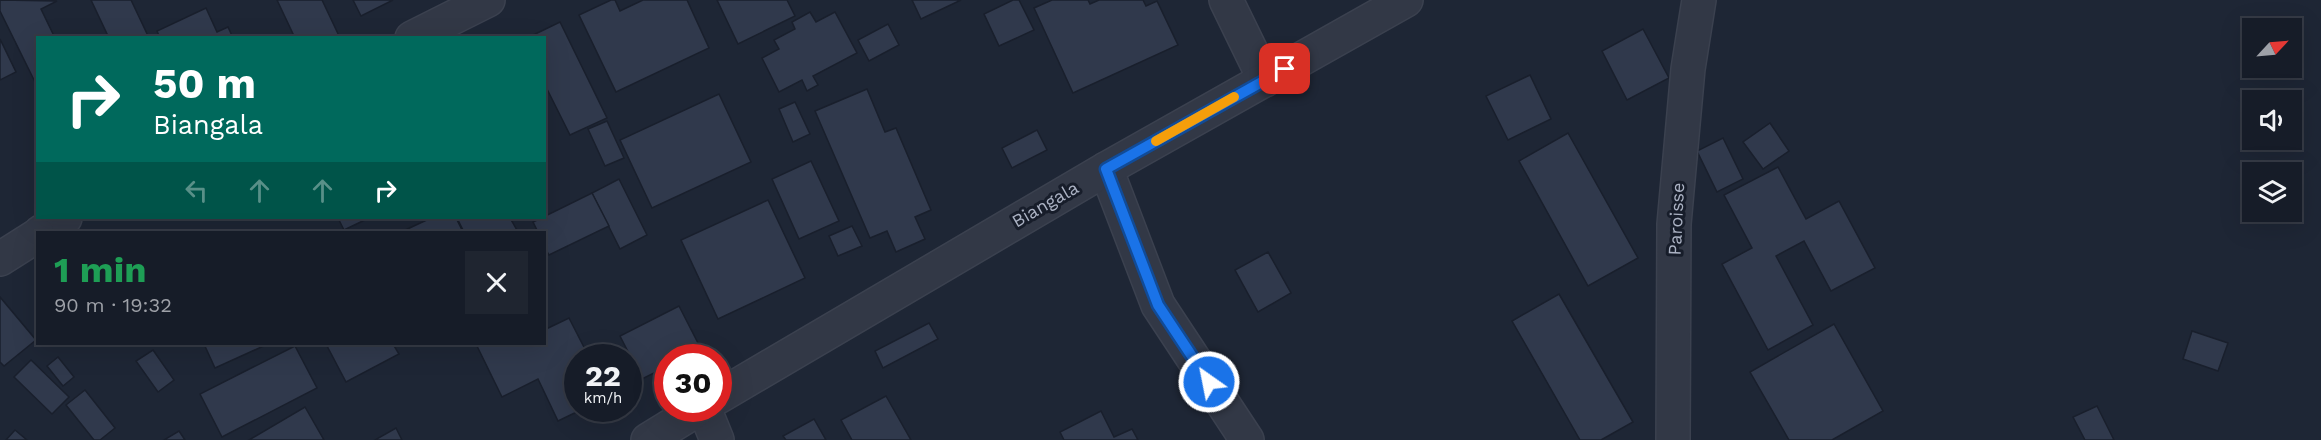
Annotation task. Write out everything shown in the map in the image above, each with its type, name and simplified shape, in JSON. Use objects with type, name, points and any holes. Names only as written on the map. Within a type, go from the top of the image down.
[{"type":"street","points":[[416,36],[488,0]]},
{"type":"street","points":[[1226,0],[1265,80]]},
{"type":"street","name":"Biangala","points":[[732,389],[1106,169],[1406,0]]},
{"type":"street","name":"Paroisse","points":[[1673,440],[1674,224],[1688,69],[1700,0]]},
{"type":"street","points":[[1106,169],[1158,305],[1246,440]]},
{"type":"street","points":[[44,231],[63,219]]},
{"type":"street","points":[[0,259],[36,236]]},
{"type":"street","points":[[648,440],[677,422]]},
{"type":"street","points":[[710,422],[717,440]]},
{"type":"building","points":[[0,0],[57,1],[41,9],[54,36],[36,36],[36,84],[0,11]]},
{"type":"building","points":[[91,0],[131,0],[148,36],[108,36]]},
{"type":"building","points":[[277,0],[322,0],[339,36],[294,36]]},
{"type":"building","points":[[353,0],[393,0],[361,16]]},
{"type":"building","points":[[615,0],[620,11],[643,0],[687,0],[709,48],[616,92],[579,15]]},
{"type":"building","points":[[717,0],[787,0],[795,16],[738,44]]},
{"type":"building","points":[[912,0],[961,0],[921,19]]},
{"type":"building","points":[[1013,0],[1019,0],[1034,30],[999,46],[984,14]]},
{"type":"building","points":[[1052,0],[1088,0],[1090,4],[1099,0],[1143,0],[1146,6],[1157,1],[1178,45],[1073,93],[1034,8]]},
{"type":"building","points":[[206,8],[217,32],[228,27],[232,36],[159,36],[157,31]]},
{"type":"building","points":[[810,12],[816,22],[835,12],[857,53],[813,76],[818,85],[807,91],[802,80],[779,92],[762,58],[779,49],[774,40],[795,29],[792,22]]},
{"type":"building","points":[[560,22],[607,118],[570,135],[546,87],[546,36],[531,36]]},
{"type":"building","points":[[888,24],[899,45],[869,61],[858,40]]},
{"type":"building","points":[[1643,29],[1669,78],[1627,100],[1602,51]]},
{"type":"building","points":[[0,39],[16,72],[0,80]]},
{"type":"building","points":[[1530,75],[1551,119],[1508,140],[1486,96]]},
{"type":"building","points":[[867,89],[885,132],[896,128],[931,210],[915,217],[925,239],[896,252],[887,231],[870,238],[815,111]]},
{"type":"building","points":[[719,94],[751,162],[652,208],[620,140]]},
{"type":"building","points":[[795,102],[810,134],[793,142],[779,109]]},
{"type":"building","points":[[607,121],[624,158],[605,166],[588,129]]},
{"type":"building","points":[[1770,123],[1789,151],[1763,169],[1743,142]]},
{"type":"building","points":[[1037,130],[1047,150],[1012,168],[1002,148]]},
{"type":"building","points":[[1568,133],[1638,258],[1588,286],[1519,161]]},
{"type":"building","points":[[1723,138],[1743,179],[1717,192],[1697,151]]},
{"type":"building","points":[[811,161],[839,221],[799,239],[772,179]]},
{"type":"building","points":[[1778,167],[1806,219],[1839,201],[1875,268],[1831,291],[1804,241],[1776,256],[1813,325],[1768,350],[1722,264],[1752,248],[1724,195]]},
{"type":"building","points":[[619,179],[647,235],[620,249],[592,193]]},
{"type":"building","points":[[592,193],[609,226],[549,255],[546,250],[546,231],[538,231],[533,222],[546,219],[546,216]]},
{"type":"building","points":[[768,200],[805,278],[718,319],[681,240]]},
{"type":"building","points":[[338,219],[367,219],[344,230]]},
{"type":"building","points":[[429,219],[456,219],[462,231],[403,231]]},
{"type":"building","points":[[458,219],[511,219],[517,231],[464,231]]},
{"type":"building","points":[[852,226],[862,246],[838,256],[829,236]]},
{"type":"building","points":[[1268,252],[1291,293],[1258,312],[1235,270]]},
{"type":"building","points":[[1559,294],[1633,422],[1601,440],[1580,440],[1512,321]]},
{"type":"building","points":[[0,297],[36,340],[4,366],[0,362]]},
{"type":"building","points":[[679,306],[698,344],[654,344],[654,373],[642,379],[642,344],[624,344],[620,336]]},
{"type":"building","points":[[569,318],[582,344],[564,344],[564,418],[558,421],[538,379],[502,397],[476,345],[546,345],[546,329]]},
{"type":"building","points":[[929,323],[938,339],[883,368],[875,351]]},
{"type":"building","points":[[1834,324],[1883,411],[1832,440],[1789,440],[1750,372]]},
{"type":"building","points":[[2192,331],[2228,343],[2218,371],[2183,359]]},
{"type":"building","points":[[204,345],[266,345],[215,368]]},
{"type":"building","points":[[327,345],[394,345],[399,354],[346,382]]},
{"type":"building","points":[[295,346],[317,388],[222,437],[200,394]]},
{"type":"building","points":[[153,350],[174,380],[158,392],[136,361]]},
{"type":"building","points":[[58,357],[74,377],[63,386],[47,366]]},
{"type":"building","points":[[31,360],[69,397],[52,414],[14,377]]},
{"type":"building","points":[[85,390],[115,428],[100,440],[94,440],[66,405]]},
{"type":"building","points":[[886,396],[911,440],[852,440],[841,420]]},
{"type":"building","points":[[2097,406],[2114,440],[2085,440],[2073,417]]},
{"type":"building","points":[[305,407],[324,440],[249,440]]},
{"type":"building","points":[[1101,411],[1114,437],[1132,429],[1138,440],[1064,440],[1060,432]]},
{"type":"building","points":[[814,419],[826,440],[786,440],[783,436]]},
{"type":"building","points":[[396,428],[402,440],[375,440]]},
{"type":"building","points":[[15,430],[27,440],[6,440]]},
{"type":"building","points":[[179,431],[185,440],[164,440]]},
{"type":"slow traffic","points":[[1156,141],[1234,97]]},
{"type":"route","points":[[1209,382],[1158,305],[1106,169],[1285,69]]}]
